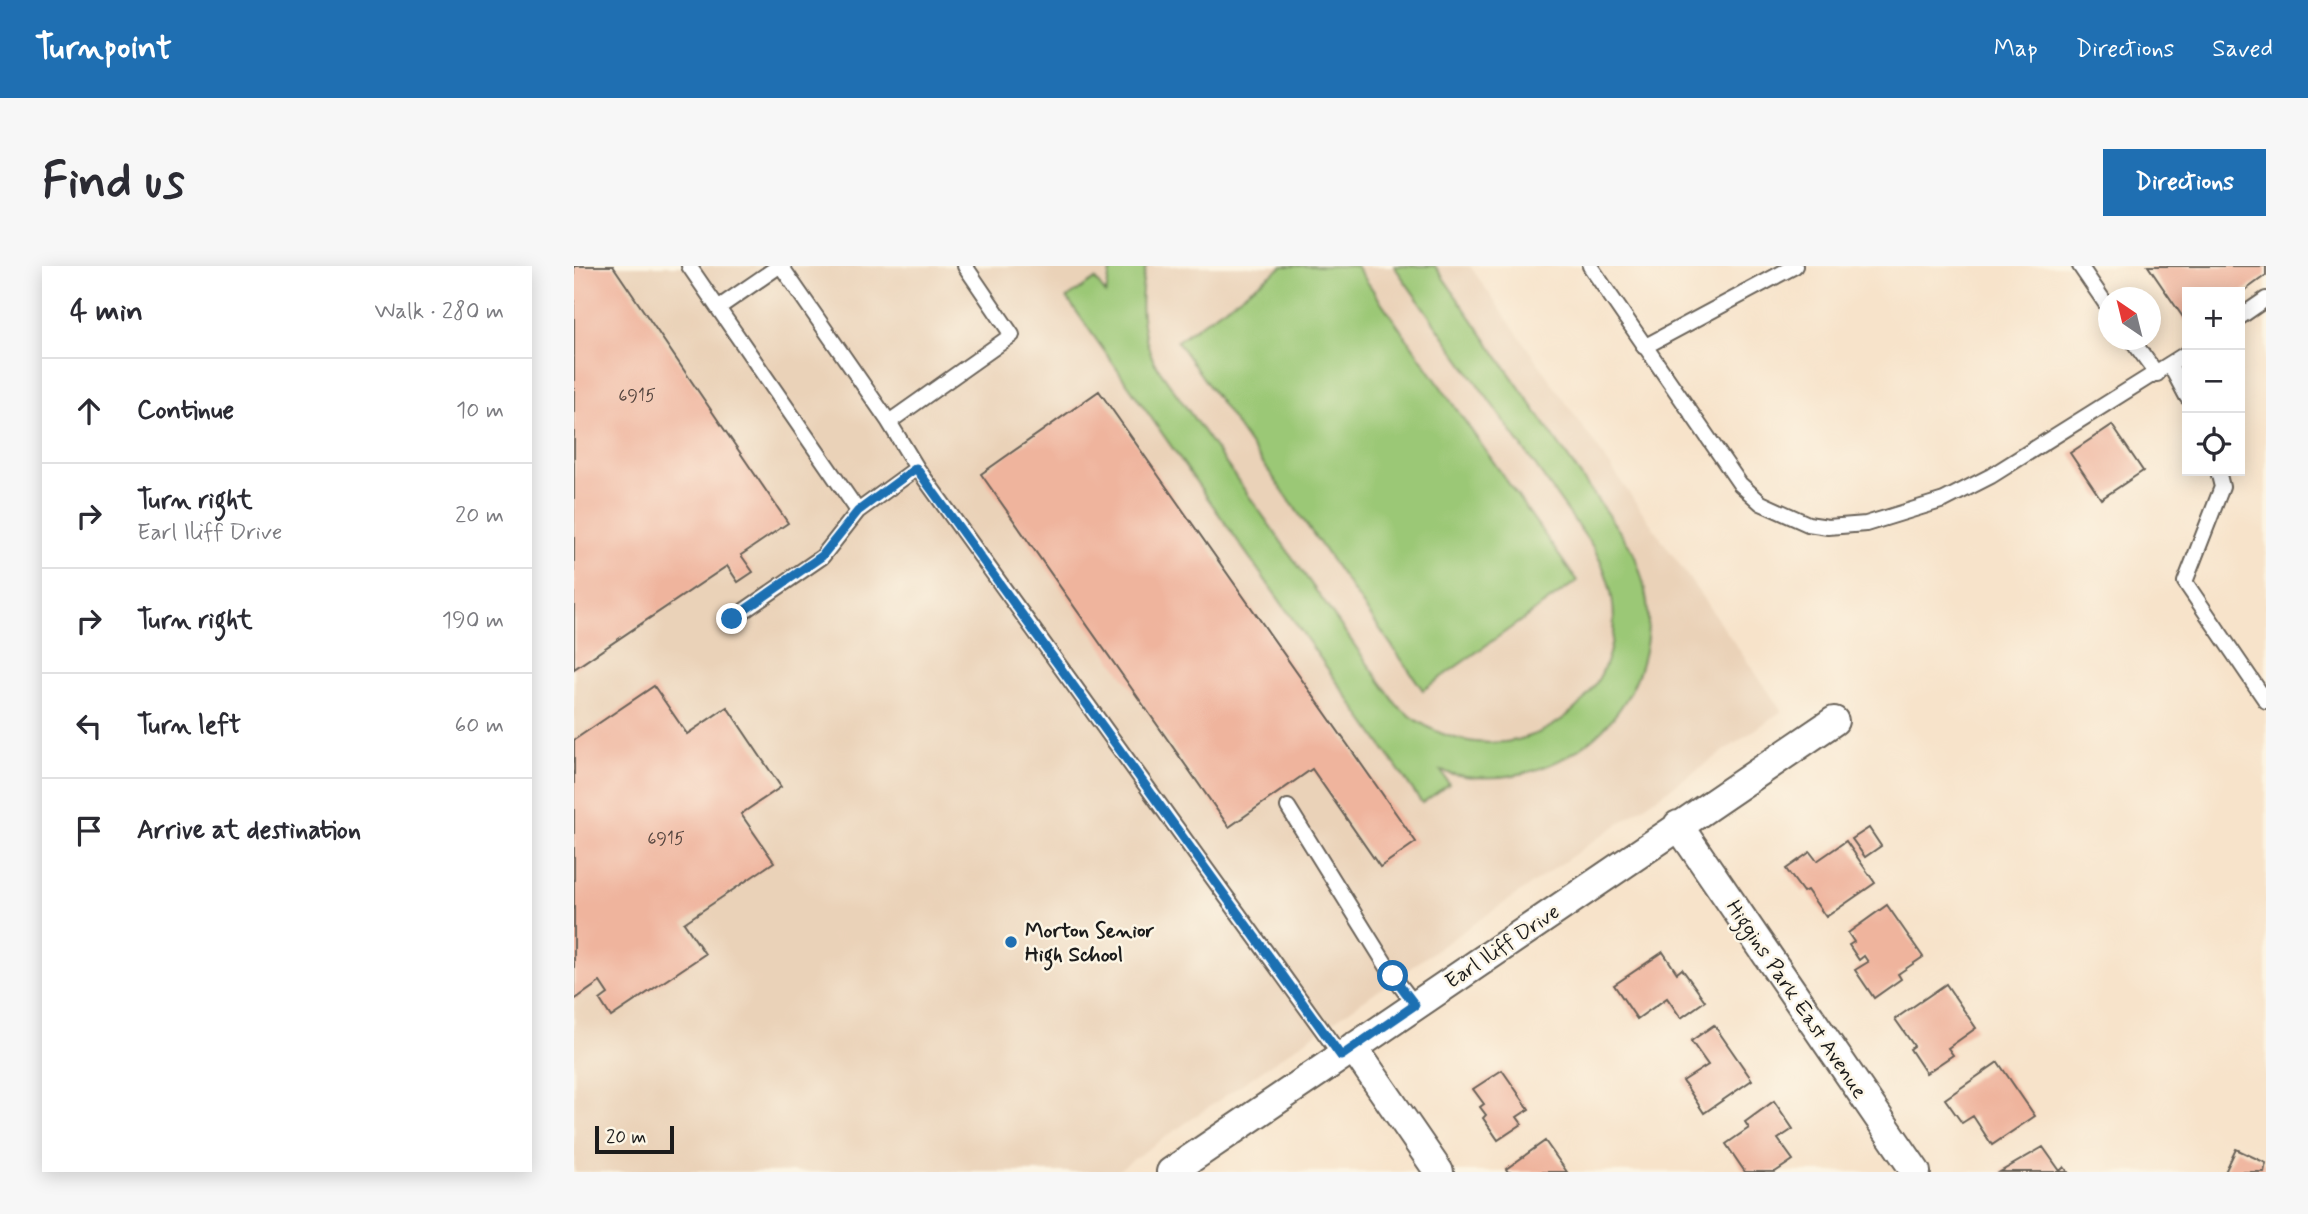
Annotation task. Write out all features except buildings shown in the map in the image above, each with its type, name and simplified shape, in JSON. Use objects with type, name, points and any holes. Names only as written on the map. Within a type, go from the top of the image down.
[{"type":"street","name":"Earl Iliff Drive","points":[[1171,1172],[1834,721]]},
{"type":"street","name":"Higgins Park East Avenue","points":[[1678,825],[1916,1172]]},
{"type":"street","points":[[1347,1052],[1438,1172]]},
{"type":"lane","points":[[689,266],[858,511]]},
{"type":"lane","points":[[718,308],[780,266],[889,422],[916,468],[1347,1052]]},
{"type":"lane","points":[[889,422],[1012,335],[965,266]]},
{"type":"lane","points":[[1590,266],[1740,484],[1761,503],[1808,524],[1828,527],[1866,524],[1944,500],[1991,476],[2182,357]]},
{"type":"lane","points":[[1644,347],[1795,266]]},
{"type":"lane","points":[[2080,266],[2098,291]]},
{"type":"lane","points":[[2245,314],[2266,299]]},
{"type":"lane","points":[[2139,350],[2157,374]]},
{"type":"lane","points":[[2170,365],[2182,388]]},
{"type":"lane","points":[[732,619],[822,556],[858,511],[916,468]]},
{"type":"lane","points":[[2219,476],[2222,487],[2185,582],[2266,701]]},
{"type":"lane","points":[[1288,807],[1393,976],[1415,1005]]},
{"type":"shaded area","name":"Morton Senior High School","points":[[574,266],[1470,266],[1782,711],[1115,1172],[574,1172]]},
{"type":"green space","points":[[1111,266],[1146,266],[1142,314],[1154,362],[1397,705],[1442,733],[1487,743],[1530,736],[1567,715],[1596,683],[1611,643],[1612,597],[1593,547],[1394,266],[1435,266],[1633,551],[1644,587],[1648,624],[1642,662],[1628,695],[1607,724],[1581,748],[1549,765],[1515,775],[1478,777],[1441,771],[1449,784],[1422,803],[1067,298],[1095,279],[1106,294]]},
{"type":"green space","points":[[1283,266],[1356,266],[1577,581],[1423,690],[1177,341]]},
{"type":"place","name":"Morton Senior High School","points":[[1011,942]]},
{"type":"route","points":[[732,619],[822,556],[858,511],[916,468],[1341,1056],[1415,1005],[1393,976]]}]
